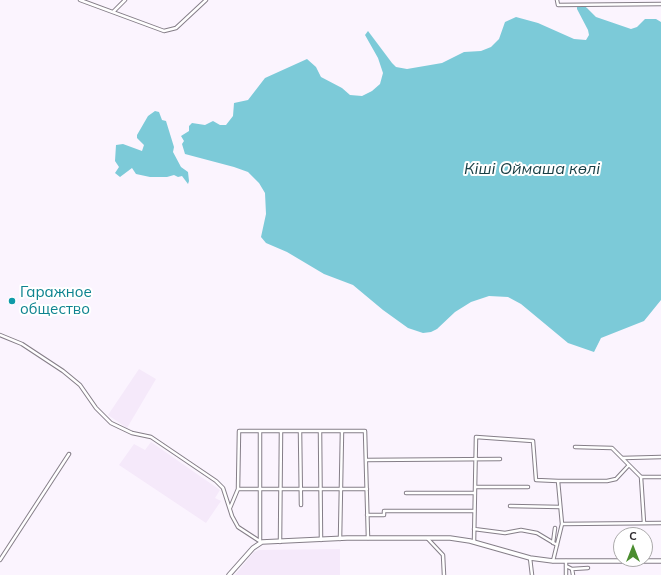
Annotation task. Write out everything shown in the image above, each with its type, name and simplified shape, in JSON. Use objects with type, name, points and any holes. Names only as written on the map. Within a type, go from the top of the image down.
[{"type":"street","points":[[80,0],[152,27],[170,30],[176,28],[193,14],[206,0]]},
{"type":"street","points":[[112,12],[125,0]]},
{"type":"street","points":[[557,0],[558,5],[562,6],[661,4]]},
{"type":"street","points":[[0,335],[22,344],[64,371],[80,385],[96,408],[111,423],[132,433],[151,437],[216,481],[223,488],[232,516],[238,527],[261,542],[426,537],[474,542],[530,558],[553,561],[661,561]]},
{"type":"street","points":[[230,508],[238,489],[239,431],[365,431],[368,538]]},
{"type":"street","points":[[260,431],[261,542]]},
{"type":"street","points":[[280,542],[281,431]]},
{"type":"street","points":[[300,431],[301,505]]},
{"type":"street","points":[[320,431],[321,540]]},
{"type":"street","points":[[340,539],[342,431]]},
{"type":"street","points":[[474,542],[476,437],[533,440],[535,442],[536,480],[607,481],[616,479],[629,465]]},
{"type":"street","points":[[575,447],[612,448],[641,477],[644,524]]},
{"type":"street","points":[[0,560],[69,454]]},
{"type":"street","points":[[623,458],[661,457]]},
{"type":"street","points":[[366,460],[500,459]]},
{"type":"street","points":[[641,477],[661,477]]},
{"type":"street","points":[[553,561],[562,524],[558,481]]},
{"type":"street","points":[[475,487],[528,487]]},
{"type":"street","points":[[238,489],[367,489]]},
{"type":"street","points":[[406,493],[475,493]]},
{"type":"street","points":[[510,506],[560,507]]},
{"type":"street","points":[[367,515],[384,515],[384,511],[474,511]]},
{"type":"street","points":[[562,524],[661,523]]},
{"type":"street","points":[[553,543],[555,528]]},
{"type":"street","points":[[474,529],[505,533],[521,530],[537,533],[557,545]]},
{"type":"street","points":[[426,537],[443,555],[444,575]]},
{"type":"street","points":[[228,575],[253,548],[261,542]]},
{"type":"street","points":[[530,558],[532,575]]},
{"type":"street","points":[[566,561],[566,575]]},
{"type":"street","points":[[566,566],[572,569],[588,568]]},
{"type":"street","points":[[572,569],[573,575]]},
{"type":"shaded area","points":[[139,369],[156,379],[127,428],[108,415]]},
{"type":"shaded area","points":[[151,442],[220,490],[215,498],[221,501],[206,523],[119,465],[134,444],[145,450]]},
{"type":"shaded area","points":[[340,549],[340,575],[235,575],[254,552],[259,550]]},
{"type":"water","name":"Кіші Оймаша көлi","points":[[583,5],[596,17],[631,29],[637,27],[645,19],[656,19],[661,22],[661,300],[644,321],[601,338],[594,352],[568,343],[521,304],[508,297],[489,296],[471,302],[455,312],[437,329],[431,332],[423,333],[408,328],[383,310],[353,285],[324,274],[287,252],[266,243],[261,237],[266,214],[265,193],[259,183],[248,172],[185,154],[182,144],[184,141],[181,136],[189,131],[189,126],[192,123],[205,125],[213,121],[220,125],[226,125],[233,116],[234,103],[248,100],[265,78],[307,59],[316,67],[321,77],[342,88],[350,95],[362,96],[372,91],[380,84],[383,73],[378,58],[365,35],[368,31],[396,67],[407,69],[442,63],[464,52],[481,51],[491,47],[499,39],[505,22],[516,17],[538,23],[574,39],[586,40],[589,35],[588,30],[577,9],[577,7]]},
{"type":"water","points":[[155,111],[159,112],[162,120],[166,121],[174,147],[173,152],[181,167],[188,172],[188,184],[182,176],[178,177],[174,175],[167,177],[150,177],[136,174],[132,168],[120,177],[115,173],[119,167],[115,161],[116,145],[123,144],[142,151],[144,145],[137,138],[137,135],[148,116]]},
{"type":"place","name":"Гаражное общество","points":[[12,301]]}]
